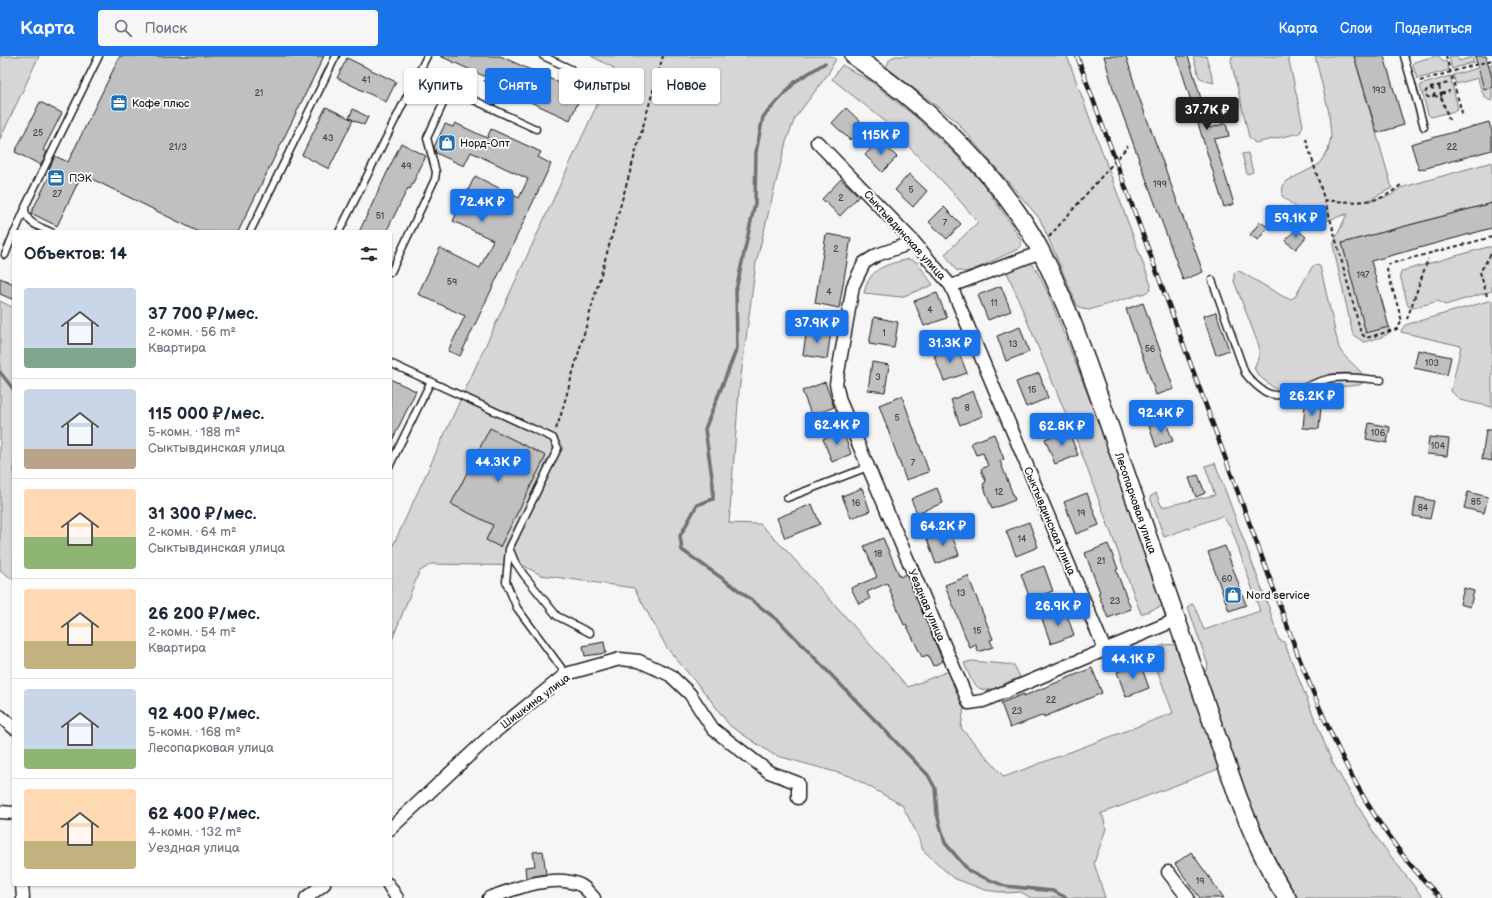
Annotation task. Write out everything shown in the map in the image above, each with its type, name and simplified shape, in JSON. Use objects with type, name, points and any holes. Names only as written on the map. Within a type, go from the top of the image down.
[{"type":"street","name":"Лесопарковая улица","points":[[854,56],[920,107],[964,147],[992,178],[1042,247],[1094,380],[1238,797],[1256,841],[1278,886],[1286,898]]},
{"type":"street","name":"Сыктывдинская улица","points":[[817,142],[914,242],[951,286],[1105,650]]},
{"type":"street","name":"Уездная улица","points":[[914,242],[877,255],[864,263],[853,286],[836,384],[840,401],[969,703],[983,700],[1105,650]]},
{"type":"street","points":[[951,286],[1042,247]]},
{"type":"street","points":[[1105,650],[1176,620]]},
{"type":"street","name":"Шишкина улица","points":[[392,827],[490,735],[566,674],[620,659],[639,661],[670,675],[690,694],[714,729],[769,772],[798,783],[798,798]]},
{"type":"street","points":[[0,716],[12,726]]},
{"type":"street","points":[[0,812],[12,813]]},
{"type":"street","points":[[1168,872],[1188,898]]},
{"type":"street","points":[[489,898],[528,885],[562,880],[581,885],[594,898]]},
{"type":"street","points":[[22,886],[23,898]]},
{"type":"street","points":[[306,898],[321,886]]},
{"type":"street","points":[[389,886],[397,898]]},
{"type":"lane","points":[[15,230],[25,207],[99,56]]},
{"type":"lane","points":[[251,230],[336,56]]},
{"type":"lane","points":[[421,68],[427,56]]},
{"type":"lane","points":[[543,56],[571,68]]},
{"type":"lane","points":[[1404,56],[1424,127]]},
{"type":"lane","points":[[340,230],[404,102]]},
{"type":"lane","points":[[477,102],[536,129]]},
{"type":"lane","points":[[392,270],[435,179],[436,172],[427,138],[443,104]]},
{"type":"lane","points":[[25,207],[25,215],[28,220],[47,230]]},
{"type":"lane","points":[[5,255],[12,238]]},
{"type":"lane","points":[[1212,280],[1244,373],[1254,385],[1269,395],[1280,396],[1330,379],[1349,378],[1381,380]]},
{"type":"lane","points":[[392,364],[553,438],[558,448],[509,549],[506,582],[517,608],[566,674]]},
{"type":"lane","points":[[392,460],[431,381]]},
{"type":"lane","points":[[787,498],[868,467]]},
{"type":"lane","points":[[509,549],[519,569],[557,616],[590,633]]},
{"type":"path","points":[[553,438],[663,56]]},
{"type":"path","points":[[1446,56],[1463,116]]},
{"type":"path","points":[[1412,83],[1492,60]]},
{"type":"path","points":[[1434,95],[1430,98],[1426,96],[1426,92],[1429,89],[1448,83]]},
{"type":"path","points":[[1438,86],[1449,120]]},
{"type":"path","points":[[1429,89],[1434,91],[1434,95],[1442,99]]},
{"type":"path","points":[[1441,94],[1450,91]]},
{"type":"path","points":[[1306,139],[1361,334],[1366,338],[1397,329],[1402,321],[1387,270],[1389,264],[1492,237]]},
{"type":"path","points":[[1042,247],[1128,146]]},
{"type":"path","points":[[1324,200],[1344,202],[1371,200],[1386,196],[1402,184]]},
{"type":"path","points":[[1487,296],[1480,272],[1492,252]]},
{"type":"path","points":[[1407,319],[1428,259]]},
{"type":"shaded area","points":[[0,56],[39,56],[0,139]]},
{"type":"shaded area","points":[[591,56],[831,56],[836,59],[828,74],[795,118],[786,142],[756,263],[739,391],[729,523],[760,524],[787,551],[908,687],[949,671],[964,707],[961,728],[1004,777],[1173,713],[1150,651],[1165,645],[1175,645],[1221,768],[1100,814],[1103,816],[1106,829],[1094,863],[1105,898],[1031,898],[1021,892],[1007,893],[985,890],[953,878],[923,850],[917,834],[902,805],[850,776],[774,755],[730,726],[709,698],[667,648],[634,588],[541,575],[524,566],[431,564],[419,572],[392,640],[392,548],[597,104],[644,104],[644,68],[614,68]]},
{"type":"shaded area","points":[[895,56],[1067,56],[1151,285],[1150,290],[1145,293],[1089,310],[1082,309],[1077,305],[1040,219],[955,120],[886,67],[890,59]]},
{"type":"shaded area","points":[[1193,56],[1206,56],[1214,83],[1199,77]]},
{"type":"shaded area","points":[[1232,56],[1288,56],[1303,125],[1300,133],[1255,143],[1249,137],[1231,61]]},
{"type":"shaded area","points":[[1315,56],[1354,56],[1392,188],[1367,201],[1390,196],[1400,188],[1492,162],[1492,203],[1342,243],[1389,327],[1389,333],[1382,337],[1364,342],[1353,335],[1334,250],[1334,242],[1347,214],[1322,222],[1311,220],[1282,196],[1283,186],[1287,181],[1318,165],[1328,151],[1331,137],[1329,113]]},
{"type":"shaded area","points":[[1439,56],[1443,62],[1446,61],[1449,70],[1417,79],[1413,65],[1414,62]]},
{"type":"shaded area","points":[[1449,56],[1457,56],[1459,61],[1472,57],[1474,62],[1452,69]]},
{"type":"shaded area","points":[[1492,64],[1492,101],[1484,95],[1478,78],[1456,84],[1453,75]]},
{"type":"shaded area","points":[[842,65],[872,82],[917,118],[955,154],[984,185],[1012,225],[1021,240],[1021,245],[1018,249],[973,270],[965,272],[956,270],[945,254],[978,222],[947,186],[881,118],[832,79]]},
{"type":"shaded area","points":[[1450,76],[1458,108],[1454,111],[1431,117],[1428,114],[1420,85]]},
{"type":"shaded area","points":[[1248,153],[1253,172],[1247,174],[1242,154]]},
{"type":"shaded area","points":[[1492,247],[1492,291],[1445,305],[1438,301],[1413,308],[1408,306],[1400,275],[1402,271]]},
{"type":"shaded area","points":[[908,259],[917,262],[933,285],[901,297],[864,293],[870,278],[880,268]]},
{"type":"shaded area","points":[[1030,261],[1047,290],[1081,376],[1162,606],[1141,614],[1077,441],[1007,272],[965,288],[964,287]]},
{"type":"shaded area","points":[[1315,265],[1320,266],[1339,348],[1344,356],[1364,376],[1363,383],[1359,385],[1337,387],[1302,403],[1286,398],[1258,375],[1254,368],[1259,356],[1259,346],[1234,281],[1234,274],[1237,271],[1241,272],[1290,299],[1295,297],[1312,267]]},
{"type":"shaded area","points":[[1492,300],[1492,407],[1460,400],[1451,391],[1461,346],[1401,332],[1405,325]]},
{"type":"shaded area","points":[[0,301],[12,307],[12,579],[0,570]]},
{"type":"shaded area","points":[[1215,463],[1269,608],[1279,640],[1284,642],[1332,762],[1377,838],[1423,898],[1298,898],[1283,873],[1257,820],[1235,764],[1206,680],[1205,672],[1208,665],[1188,607],[1191,604],[1194,605],[1204,630],[1260,611],[1231,527],[1222,516],[1164,537],[1150,497],[1156,493],[1162,507],[1215,495],[1205,466]]},
{"type":"shaded area","points":[[972,661],[1014,665],[1020,677],[992,689],[986,690],[980,688],[969,676],[964,663]]},
{"type":"building","points":[[120,56],[324,56],[239,230],[195,230],[82,174],[57,226],[31,213],[52,171],[49,169],[55,156],[68,162]]},
{"type":"building","points":[[440,56],[500,56],[526,68],[485,68],[485,77],[477,73],[477,68],[466,68]]},
{"type":"building","points":[[1104,56],[1126,56],[1136,89],[1203,272],[1183,280],[1113,88]]},
{"type":"building","points":[[1177,56],[1188,56],[1210,128],[1226,123],[1229,136],[1214,139],[1234,204],[1224,207]]},
{"type":"building","points":[[1354,56],[1384,56],[1404,125],[1377,133]]},
{"type":"building","points":[[1475,56],[1486,56],[1492,78],[1492,87],[1484,89]]},
{"type":"building","points":[[347,58],[396,82],[386,102],[337,78]]},
{"type":"building","points":[[551,79],[559,83],[559,104],[577,104],[570,120],[535,104],[551,104]]},
{"type":"building","points":[[40,102],[62,113],[43,150],[47,152],[41,165],[15,152]]},
{"type":"building","points":[[326,107],[353,120],[329,169],[302,155]]},
{"type":"building","points":[[846,108],[864,125],[850,140],[832,123]]},
{"type":"building","points":[[353,109],[368,117],[364,125],[349,118]]},
{"type":"building","points":[[1489,122],[1492,132],[1492,150],[1419,170],[1411,144]]},
{"type":"building","points":[[455,123],[487,138],[491,129],[541,152],[538,157],[551,164],[460,356],[448,351],[465,316],[418,294],[440,248],[480,268],[493,240],[453,221],[475,176],[519,198],[528,179],[471,152],[464,166],[436,153],[434,147],[445,124],[453,127]]},
{"type":"building","points":[[879,140],[897,157],[882,172],[865,155]]},
{"type":"building","points":[[401,143],[426,156],[410,189],[408,188],[387,230],[360,230]]},
{"type":"building","points":[[909,174],[927,191],[913,207],[895,190]]},
{"type":"building","points":[[841,179],[859,196],[840,216],[822,199]]},
{"type":"building","points":[[1492,203],[1492,228],[1371,261],[1389,327],[1366,333],[1342,243]]},
{"type":"building","points":[[944,207],[961,224],[947,239],[929,222]]},
{"type":"building","points":[[1260,222],[1268,227],[1258,240],[1250,235]]},
{"type":"building","points":[[1296,229],[1306,237],[1296,249],[1285,241]]},
{"type":"building","points":[[826,234],[851,238],[839,308],[815,303]]},
{"type":"building","points":[[0,278],[12,283],[12,299],[0,294]]},
{"type":"building","points":[[1001,286],[1011,311],[988,320],[978,295]]},
{"type":"building","points":[[937,293],[947,318],[924,326],[914,301]]},
{"type":"building","points":[[1143,303],[1174,389],[1156,395],[1126,309]]},
{"type":"building","points":[[1216,312],[1229,350],[1216,355],[1203,316]]},
{"type":"building","points":[[874,317],[898,322],[894,348],[869,344]]},
{"type":"building","points":[[1020,327],[1029,352],[1006,361],[997,336]]},
{"type":"building","points":[[807,328],[831,332],[827,359],[803,355]]},
{"type":"building","points":[[957,348],[967,373],[944,381],[934,356]]},
{"type":"building","points":[[1418,350],[1451,357],[1447,375],[1414,368]]},
{"type":"building","points":[[872,362],[889,365],[885,392],[868,390]]},
{"type":"building","points":[[1039,373],[1048,398],[1026,407],[1016,382]]},
{"type":"building","points":[[392,380],[416,391],[392,441]]},
{"type":"building","points":[[825,382],[834,407],[812,416],[802,391]]},
{"type":"building","points":[[973,391],[983,416],[960,425],[951,400]]},
{"type":"building","points":[[902,396],[929,472],[906,480],[879,405]]},
{"type":"building","points":[[1305,405],[1321,406],[1319,429],[1303,428]]},
{"type":"building","points":[[1165,420],[1173,441],[1156,447],[1149,426]]},
{"type":"building","points":[[1369,423],[1390,427],[1387,443],[1366,439]]},
{"type":"building","points":[[490,428],[546,456],[500,547],[486,540],[493,525],[451,504]]},
{"type":"building","points":[[1068,430],[1078,455],[1055,464],[1045,439]]},
{"type":"building","points":[[1486,430],[1492,430],[1492,461],[1482,459]]},
{"type":"building","points":[[843,431],[851,454],[832,462],[823,439]]},
{"type":"building","points":[[994,434],[1004,459],[1000,461],[1015,500],[992,509],[983,484],[986,482],[981,469],[988,466],[983,453],[976,455],[971,443]]},
{"type":"building","points":[[1429,437],[1449,439],[1447,456],[1427,454]]},
{"type":"building","points":[[1198,475],[1205,493],[1196,497],[1189,478]]},
{"type":"building","points":[[862,488],[870,511],[851,518],[842,496]]},
{"type":"building","points":[[937,488],[943,503],[917,513],[911,499]]},
{"type":"building","points":[[1468,492],[1488,497],[1484,513],[1464,508]]},
{"type":"building","points":[[1087,493],[1099,525],[1076,534],[1064,502]]},
{"type":"building","points":[[1416,497],[1434,501],[1430,519],[1413,516]]},
{"type":"building","points":[[812,504],[820,524],[785,538],[777,518]]},
{"type":"building","points":[[1029,522],[1038,547],[1016,556],[1006,531]]},
{"type":"building","points":[[950,530],[959,555],[936,564],[927,539]]},
{"type":"building","points":[[883,538],[900,577],[906,574],[943,661],[933,666],[928,655],[922,657],[906,624],[904,625],[887,583],[867,592],[870,599],[859,604],[851,588],[877,577],[864,546]]},
{"type":"building","points":[[1108,544],[1131,609],[1108,618],[1085,553]]},
{"type":"building","points":[[1225,546],[1246,605],[1229,611],[1208,552]]},
{"type":"building","points":[[1044,566],[1053,591],[1030,599],[1021,574]]},
{"type":"building","points":[[968,576],[993,639],[990,640],[993,647],[978,652],[976,645],[970,648],[945,585]]},
{"type":"building","points":[[1464,588],[1474,591],[1470,607],[1460,604]]},
{"type":"building","points":[[1065,610],[1074,635],[1051,644],[1042,619]]},
{"type":"building","points":[[604,642],[606,653],[585,656],[583,646]]},
{"type":"building","points":[[1140,663],[1149,688],[1126,697],[1117,672]]},
{"type":"building","points":[[1092,668],[1102,693],[1044,717],[1044,715],[1010,728],[1001,703],[1024,694],[1024,696]]},
{"type":"building","points":[[543,851],[546,874],[526,878],[525,867],[535,866],[533,852]]},
{"type":"building","points":[[1191,852],[1224,898],[1200,898],[1175,864]]},
{"type":"waterway","points":[[825,63],[796,81],[763,117],[756,152],[755,203],[736,290],[737,348],[705,429],[713,484],[713,499],[697,505],[680,536],[682,550],[780,622],[928,775],[935,788],[937,814],[945,843],[970,872],[1005,886],[1053,891],[1067,898]]},
{"type":"waterway","points":[[0,372],[12,387]]},
{"type":"railway","points":[[1077,56],[1298,655],[1325,721],[1356,784],[1374,815],[1416,872],[1441,898]]},
{"type":"place","name":"Кофе плюс","points":[[119,103]]},
{"type":"place","name":"Норд-Опт","points":[[447,143]]},
{"type":"place","name":"ПЭК","points":[[56,178]]},
{"type":"place","name":"Nord service","points":[[1233,595]]}]
